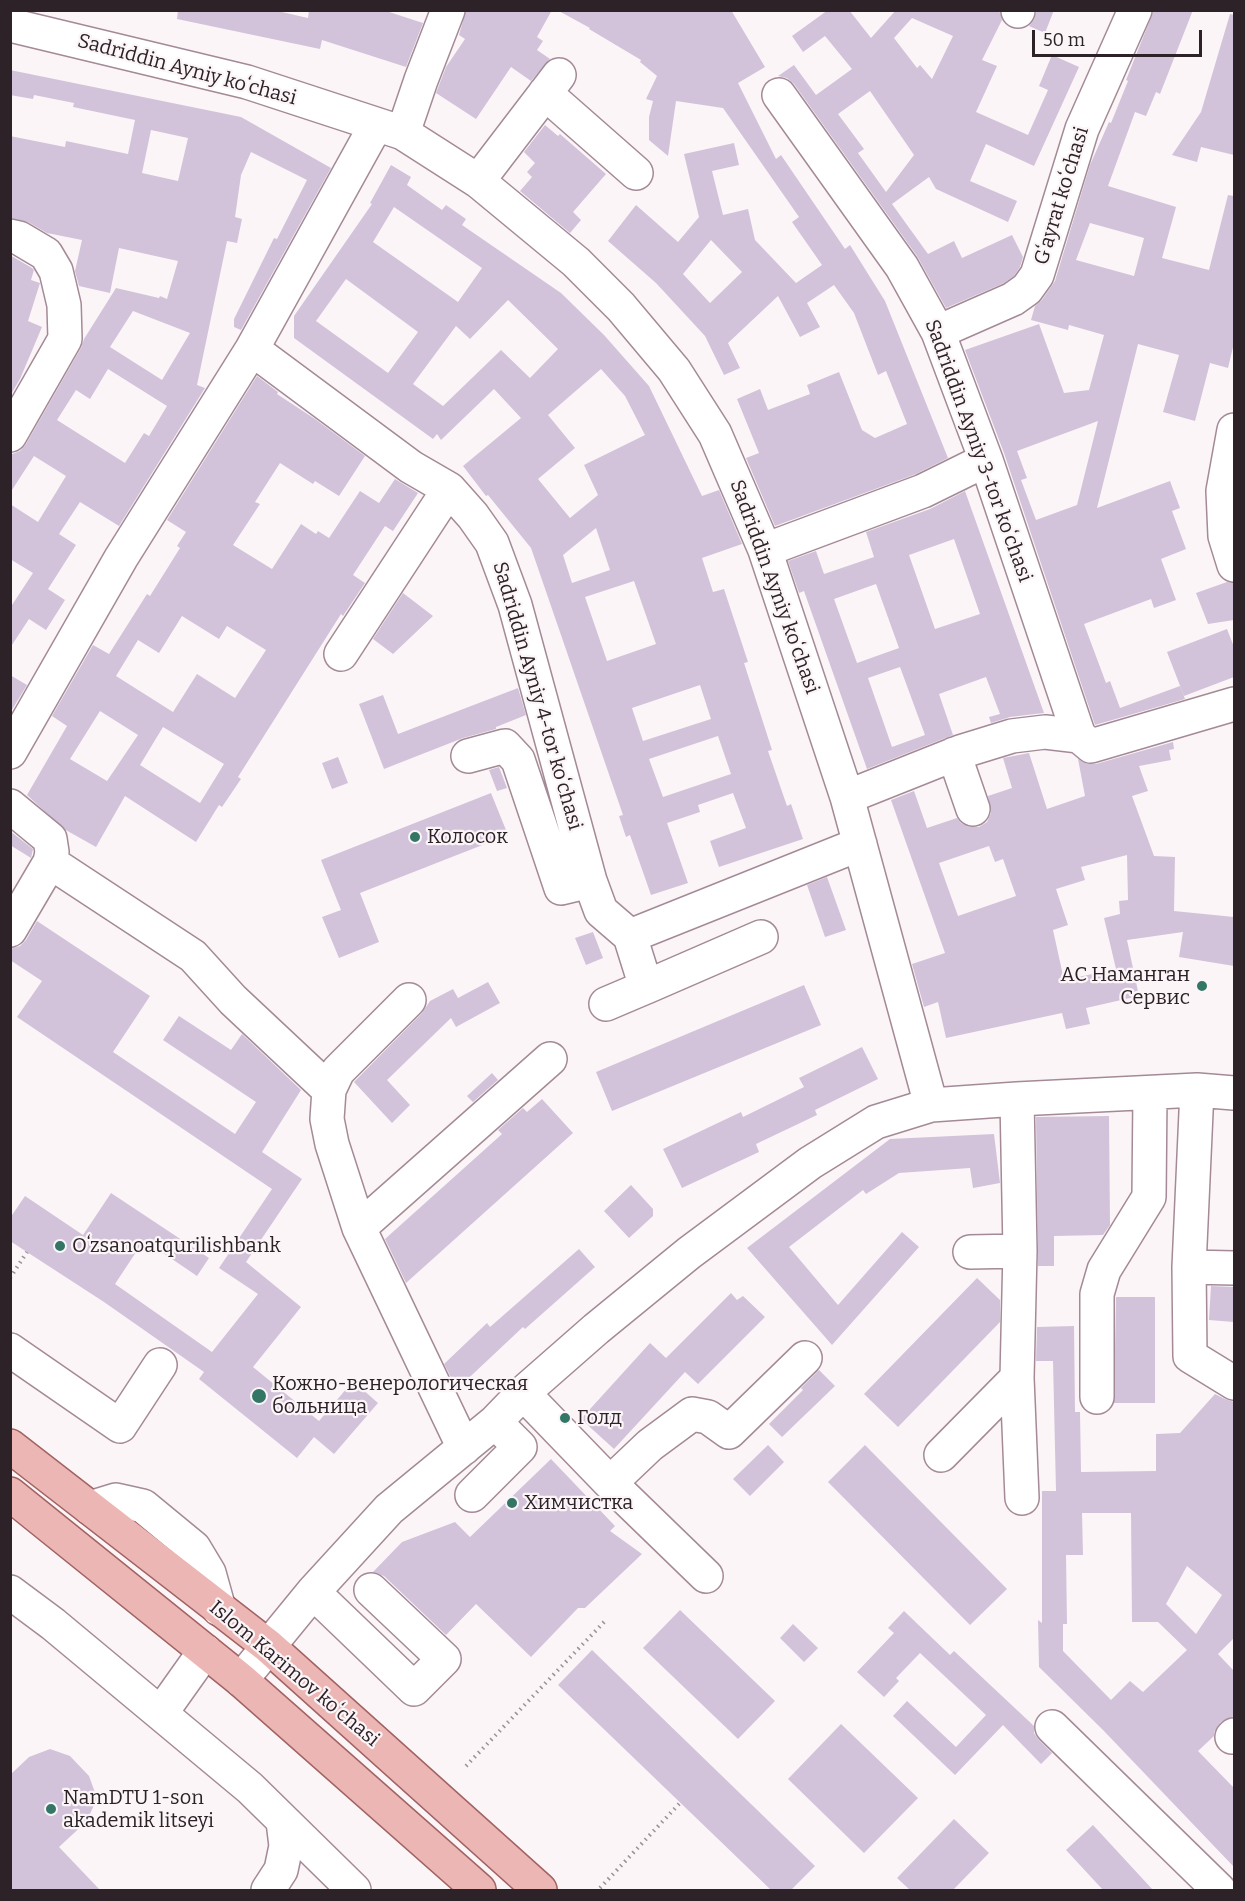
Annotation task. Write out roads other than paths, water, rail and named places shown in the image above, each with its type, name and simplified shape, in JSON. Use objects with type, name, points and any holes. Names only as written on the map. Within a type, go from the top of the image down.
[{"type":"main road","name":"Islom Karimov koʻchasi","points":[[10,1446],[268,1646],[540,1890]]},
{"type":"main road","name":"Islom Karimov koʻchasi","points":[[10,1494],[241,1680],[479,1890]]},
{"type":"street","points":[[10,752],[121,558],[421,80],[448,10]]},
{"type":"street","name":"Gʻayrat koʻchasi","points":[[938,332],[1013,299],[1027,289],[1037,275],[1082,129],[1136,10]]},
{"type":"street","name":"Sadriddin Ayniy koʻchasi","points":[[10,25],[247,82],[389,129],[478,181],[584,270],[621,306],[674,370],[715,434],[765,550],[847,797],[931,1105]]},
{"type":"street","points":[[478,181],[552,84],[636,173]]},
{"type":"street","name":"Sadriddin Ayniy 3-tor koʻchasi","points":[[779,94],[902,267],[938,332],[986,459],[1079,736]]},
{"type":"street","points":[[10,236],[19,238],[46,254],[56,271],[64,305],[65,339],[10,435]]},
{"type":"street","name":"Sadriddin Ayniy 4-tor koʻchasi","points":[[252,349],[411,467],[449,489],[473,516],[492,543],[514,605],[600,911],[630,936]]},
{"type":"street","points":[[1234,430],[1223,491],[1225,536],[1234,565]]},
{"type":"street","points":[[765,550],[923,491],[986,459]]},
{"type":"street","points":[[341,654],[449,489]]},
{"type":"street","points":[[847,797],[954,754],[1012,736],[1045,732],[1079,736],[1091,746],[1234,704]]},
{"type":"street","points":[[468,756],[505,746],[518,760],[561,888],[590,880]]},
{"type":"street","points":[[954,754],[973,809]]},
{"type":"street","points":[[10,806],[50,839],[52,852],[50,862],[10,930]]},
{"type":"street","points":[[646,987],[630,936],[860,844]]},
{"type":"street","points":[[50,862],[193,956],[233,1000],[329,1090]]},
{"type":"street","points":[[606,1004],[761,937]]},
{"type":"street","points":[[409,1000],[338,1071],[329,1090],[327,1119],[332,1144],[359,1228],[464,1448]]},
{"type":"street","points":[[359,1228],[550,1059]]},
{"type":"street","points":[[1197,1090],[1189,1267],[1190,1356],[1234,1383]]},
{"type":"street","points":[[241,1680],[313,1592],[389,1509],[495,1422],[523,1393],[596,1329],[689,1252],[810,1163],[876,1122],[931,1105],[1197,1090],[1234,1094]]},
{"type":"street","points":[[1097,1397],[1097,1294],[1104,1270],[1149,1197],[1150,1093]]},
{"type":"street","points":[[1017,1099],[1020,1251],[1017,1378],[1022,1498]]},
{"type":"street","points":[[970,1252],[1020,1251]]},
{"type":"street","points":[[1189,1267],[1234,1269]]},
{"type":"street","points":[[10,1350],[120,1426],[160,1365]]},
{"type":"street","points":[[610,1483],[650,1445],[692,1414],[708,1417],[729,1432],[805,1358]]},
{"type":"street","points":[[941,1455],[1017,1378]]},
{"type":"street","points":[[523,1393],[610,1483],[706,1576]]},
{"type":"street","points":[[472,1495],[520,1447],[495,1422]]},
{"type":"street","points":[[313,1592],[414,1689],[444,1659],[371,1590]]},
{"type":"street","points":[[10,1592],[53,1624],[250,1788],[354,1890]]},
{"type":"street","points":[[161,1713],[205,1652]]},
{"type":"street","points":[[1052,1727],[1219,1890]]},
{"type":"street","points":[[268,1890],[281,1870],[286,1846],[284,1821]]},
{"type":"place","name":"Колосок","points":[[415,837]]},
{"type":"place","name":"АС Наманган Сервис","points":[[1202,986]]},
{"type":"place","name":"Oʻzsanoatqurilishbank","points":[[60,1246]]},
{"type":"place","name":"Кожно-венерологическая больница","points":[[259,1396]]},
{"type":"place","name":"Голд","points":[[565,1418]]},
{"type":"place","name":"Химчистка","points":[[512,1503]]},
{"type":"place","name":"NamDTU 1-son akademik litseyi","points":[[51,1809]]}]
